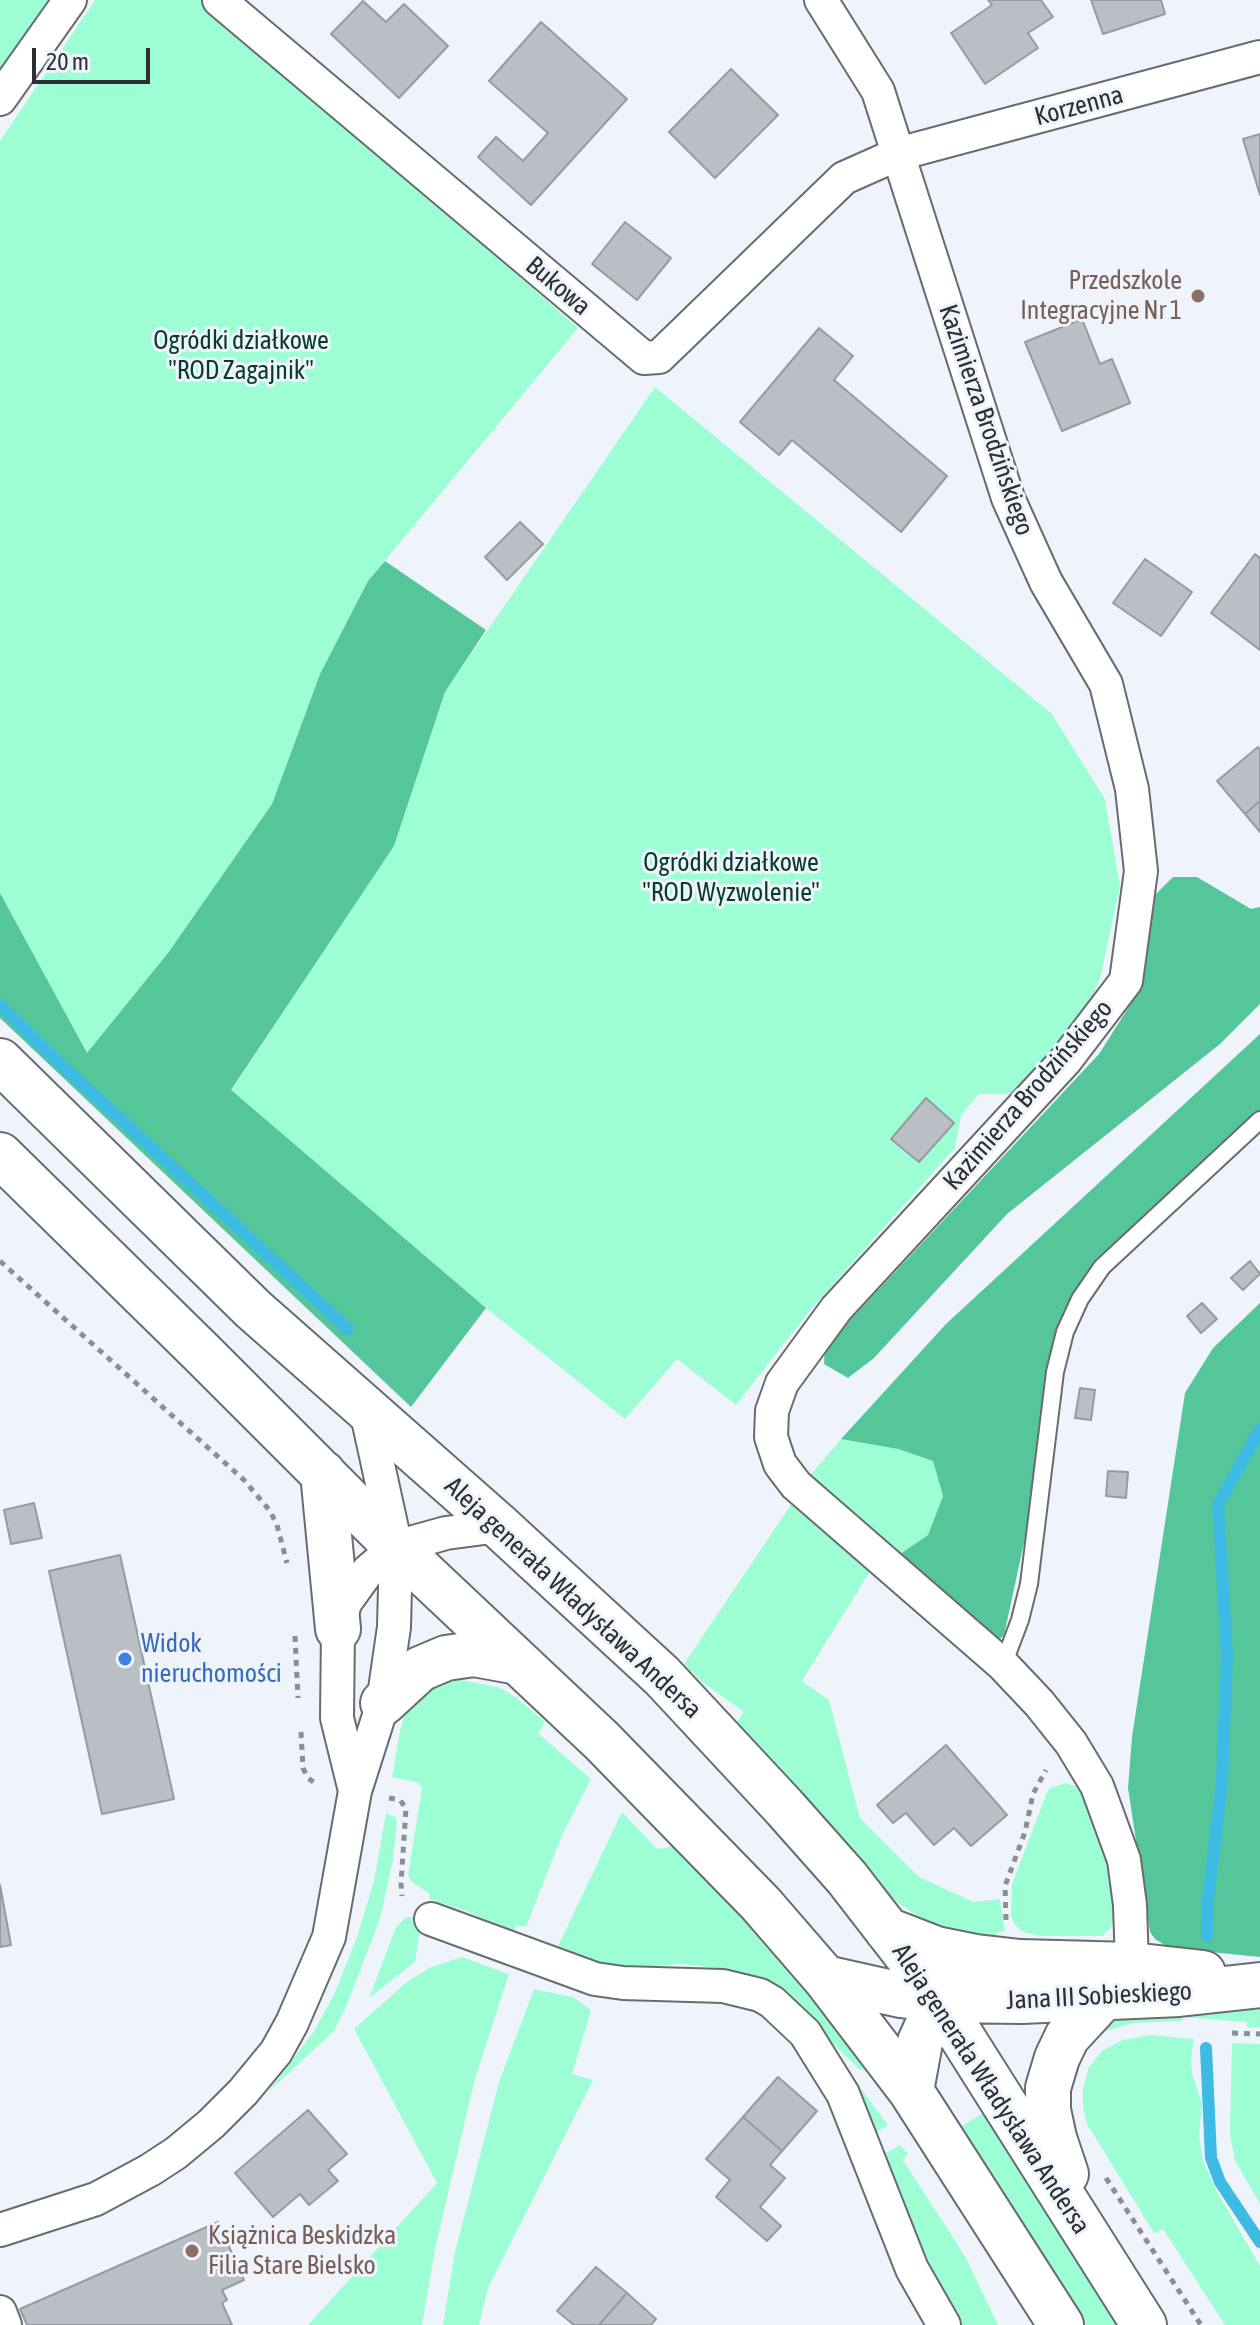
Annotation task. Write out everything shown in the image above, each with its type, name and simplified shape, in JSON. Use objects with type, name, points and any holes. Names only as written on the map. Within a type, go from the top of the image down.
[{"type":"main road","name":"Aleja generała Władysława Andersa","points":[[0,1061],[253,1309],[499,1526],[662,1676],[837,1866],[939,2000],[1144,2325]]},
{"type":"main road","points":[[0,1155],[396,1547],[602,1741],[761,1904],[825,1978],[911,2091],[1061,2325]]},
{"type":"main road","points":[[323,1473],[338,1629]]},
{"type":"main road","points":[[383,1703],[420,1669],[446,1658],[474,1654],[518,1662]]},
{"type":"main road","name":"Jana III Sobieskiego","points":[[887,1930],[936,1949],[976,1957],[1013,1942],[1132,1965],[1179,1969],[1260,1984]]},
{"type":"main road","name":"Jana III Sobieskiego","points":[[911,2091],[920,2042],[939,2000],[948,1989],[1013,1942]]},
{"type":"main road","name":"Jana III Sobieskiego","points":[[825,1978],[939,2000],[1102,1999],[1260,1984]]},
{"type":"main road","points":[[1086,2233],[1054,2138],[1048,2110],[1048,2088],[1067,2037],[1102,1999]]},
{"type":"street","points":[[0,99],[70,0]]},
{"type":"street","name":"Bukowa","points":[[219,0],[644,358],[659,357],[844,178],[898,154]]},
{"type":"street","name":"Kazimierza Brodzińskiego","points":[[821,0],[878,91],[1008,498],[1046,582],[1106,684],[1132,789],[1141,871],[1126,981],[1065,1061],[836,1309],[782,1383],[772,1411],[771,1437],[780,1464],[796,1485],[1003,1665],[1071,1743],[1102,1798],[1124,1860],[1130,1905],[1132,1965]]},
{"type":"street","name":"Korzenna","points":[[898,154],[1260,57]]},
{"type":"street","points":[[339,1788],[383,1703],[394,1627],[396,1547],[366,1410]]},
{"type":"street","points":[[0,2230],[96,2199],[150,2170],[211,2124],[276,2052],[329,1937],[339,1788],[338,1629],[345,1603],[368,1571],[396,1547],[446,1533],[499,1526]]},
{"type":"street","points":[[431,1919],[595,1979],[623,1983],[723,1986],[760,1995],[772,2002],[805,2033],[843,2094],[912,2269],[944,2325]]},
{"type":"street","points":[[0,2312],[5,2325]]},
{"type":"lane","points":[[1003,1665],[1020,1620],[1029,1584],[1055,1372],[1065,1332],[1075,1310],[1102,1267],[1260,1120]]},
{"type":"path","points":[[0,1261],[205,1443],[260,1497],[277,1525],[289,1573]]},
{"type":"path","points":[[294,1623],[298,1701]]},
{"type":"path","points":[[300,1728],[303,1768],[308,1778],[315,1784],[339,1788]]},
{"type":"path","points":[[1013,1942],[1005,1886],[1025,1832],[1033,1794],[1044,1772],[1071,1743]]},
{"type":"path","points":[[387,1798],[400,1800],[406,1808],[402,1897],[424,1909],[431,1919]]},
{"type":"path","points":[[1103,2173],[1201,2325]]},
{"type":"green space","points":[[0,0],[48,0],[0,71]]},
{"type":"green space","name":"Ogródki działkowe \"ROD Zagajnik\"","points":[[95,0],[201,0],[578,328],[368,581],[320,674],[272,804],[168,953],[87,1054],[0,893],[0,141]]},
{"type":"green space","name":"Ogródki działkowe \"ROD Wyzwolenie\"","points":[[655,387],[1052,714],[1105,799],[1120,886],[1100,979],[1090,1001],[1047,1061],[1019,1089],[1007,1094],[979,1094],[961,1115],[955,1148],[812,1308],[736,1405],[677,1359],[625,1419],[486,1308],[231,1091],[394,846],[445,692]]},
{"type":"green space","points":[[385,561],[486,630],[445,692],[394,846],[231,1090],[486,1308],[411,1407],[0,1018],[0,893],[87,1053],[168,953],[272,804],[320,674],[368,581]]},
{"type":"green space","points":[[1173,877],[1197,877],[1251,909],[1260,907],[1260,1004],[1220,1044],[1007,1214],[874,1358],[848,1378],[824,1364],[825,1347],[1099,1054],[1137,994],[1150,900]]},
{"type":"green space","points":[[1260,1034],[1260,1111],[1097,1262],[1058,1329],[1047,1368],[1033,1501],[1004,1635],[995,1644],[893,1559],[928,1535],[943,1496],[933,1461],[898,1449],[841,1439],[946,1324]]},
{"type":"green space","points":[[1260,1303],[1260,1957],[1181,1949],[1166,1946],[1155,1939],[1150,1932],[1128,1788],[1132,1737],[1185,1393],[1213,1348]]},
{"type":"green space","points":[[841,1439],[898,1449],[933,1461],[943,1496],[928,1535],[893,1559],[809,1477]]},
{"type":"green space","points":[[796,1497],[872,1568],[802,1681],[829,1700],[860,1818],[919,1877],[974,1902],[1000,1899],[1005,1931],[997,1933],[995,1941],[937,1929],[895,1901],[825,1818],[736,1723],[744,1712],[702,1682],[684,1664]]},
{"type":"green space","points":[[461,1680],[498,1687],[517,1698],[545,1722],[538,1733],[591,1779],[562,1835],[526,1927],[516,1925],[513,1933],[469,1912],[429,1899],[430,1894],[412,1882],[408,1875],[422,1788],[419,1783],[392,1777],[400,1731],[406,1709],[437,1683]]},
{"type":"green space","points":[[1065,1783],[1075,1786],[1086,1799],[1108,1866],[1115,1917],[1111,1928],[1102,1936],[1040,1936],[1023,1932],[1011,1916],[1012,1884],[1046,1795],[1050,1788]]},
{"type":"green space","points":[[622,1812],[657,1849],[675,1846],[766,1941],[830,2016],[866,2067],[864,2069],[860,2070],[758,1980],[726,1969],[682,1964],[625,1968],[592,1960],[558,1946]]},
{"type":"green space","points":[[386,1813],[397,1821],[393,1860],[380,1919],[346,2007],[334,2031],[268,2092],[314,2031],[334,1995],[357,1937],[374,1881]]},
{"type":"green space","points":[[406,1917],[413,1917],[420,1928],[415,1962],[369,1998],[396,1927]]},
{"type":"green space","points":[[462,1957],[509,1974],[474,2082],[435,2249],[422,2325],[308,2325],[437,2183],[354,2029],[408,1981],[429,1968]]},
{"type":"green space","points":[[534,1989],[573,1997],[591,2010],[572,2074],[593,2080],[488,2288],[479,2325],[443,2325],[455,2252],[499,2082]]},
{"type":"green space","points":[[1178,2010],[1260,2010],[1260,2027],[1247,2028],[1247,2022],[1183,2017],[1182,2021],[1133,2023],[1102,2032],[1099,2028],[1131,2014]]},
{"type":"green space","points":[[1151,2035],[1194,2039],[1192,2073],[1202,2103],[1199,2137],[1203,2161],[1217,2192],[1260,2266],[1260,2325],[1225,2325],[1163,2229],[1154,2233],[1087,2124],[1083,2088],[1089,2067],[1102,2051],[1122,2040]]},
{"type":"green space","points":[[1232,2043],[1260,2044],[1260,2204],[1235,2161],[1230,2135]]},
{"type":"green space","points":[[830,2054],[854,2079],[888,2125],[870,2136]]},
{"type":"green space","points":[[984,2112],[1120,2325],[1087,2325],[961,2127]]},
{"type":"green space","points":[[900,2145],[908,2154],[903,2160],[965,2256],[998,2325],[958,2325],[922,2263],[879,2157]]},
{"type":"building","points":[[988,0],[1041,0],[1053,17],[1028,33],[1038,48],[985,84],[951,33],[992,5]]},
{"type":"building","points":[[1091,0],[1161,0],[1165,14],[1103,34]]},
{"type":"building","points":[[363,1],[386,22],[404,4],[448,46],[399,98],[331,34]]},
{"type":"building","points":[[541,22],[627,99],[531,205],[478,157],[496,137],[523,161],[548,133],[489,81]]},
{"type":"building","points":[[731,69],[778,115],[715,178],[669,132]]},
{"type":"building","points":[[1260,134],[1260,195],[1243,139]]},
{"type":"building","points":[[625,222],[671,258],[637,300],[592,264]]},
{"type":"building","points":[[1082,319],[1100,364],[1112,359],[1130,403],[1062,431],[1025,342]]},
{"type":"building","points":[[819,328],[853,356],[834,380],[947,476],[901,532],[792,440],[779,455],[740,422]]},
{"type":"building","points":[[520,522],[543,544],[507,580],[485,557]]},
{"type":"building","points":[[1255,554],[1260,558],[1260,650],[1211,613]]},
{"type":"building","points":[[1145,559],[1192,592],[1161,636],[1113,603]]},
{"type":"building","points":[[1258,747],[1260,801],[1245,814],[1217,781]]},
{"type":"building","points":[[1260,801],[1260,832],[1245,814]]},
{"type":"building","points":[[926,1098],[954,1123],[919,1162],[891,1139]]},
{"type":"building","points":[[1250,1261],[1260,1274],[1243,1290],[1231,1278]]},
{"type":"building","points":[[1202,1303],[1217,1319],[1201,1333],[1187,1316]]},
{"type":"building","points":[[1080,1388],[1095,1390],[1091,1420],[1075,1418]]},
{"type":"building","points":[[1108,1471],[1128,1472],[1126,1498],[1106,1496]]},
{"type":"building","points":[[34,1503],[42,1538],[11,1544],[4,1510]]},
{"type":"building","points":[[120,1555],[174,1799],[102,1814],[49,1571]]},
{"type":"building","points":[[946,1745],[1007,1815],[971,1846],[954,1828],[934,1845],[906,1813],[893,1823],[877,1805]]},
{"type":"building","points":[[0,1885],[11,1945],[0,1947]]},
{"type":"building","points":[[778,2077],[817,2111],[782,2151],[743,2117]]},
{"type":"building","points":[[308,2110],[347,2154],[328,2170],[338,2181],[309,2205],[300,2194],[273,2217],[235,2173]]},
{"type":"building","points":[[743,2117],[782,2151],[770,2165],[785,2178],[760,2207],[781,2226],[767,2241],[716,2197],[730,2180],[706,2159]]},
{"type":"building","name":"Książnica Beskidzka Filia Stare Bielsko","points":[[218,2222],[244,2280],[222,2290],[227,2300],[222,2303],[232,2325],[27,2325],[20,2309]]},
{"type":"building","points":[[596,2267],[627,2293],[599,2325],[574,2325],[557,2311]]},
{"type":"building","points":[[627,2293],[656,2319],[651,2325],[599,2325]]},
{"type":"waterway","points":[[0,1005],[348,1329]]},
{"type":"waterway","points":[[1207,1936],[1208,1898],[1222,1783],[1227,1654],[1218,1505],[1260,1429]]},
{"type":"waterway","points":[[1206,2048],[1211,2158],[1220,2182],[1260,2242]]},
{"type":"place","name":"Przedszkole Integracyjne Nr 1","points":[[1198,296]]},
{"type":"place","name":"Widok nieruchomości","points":[[125,1659]]},
{"type":"place","name":"Książnica Beskidzka Filia Stare Bielsko","points":[[192,2251]]}]
